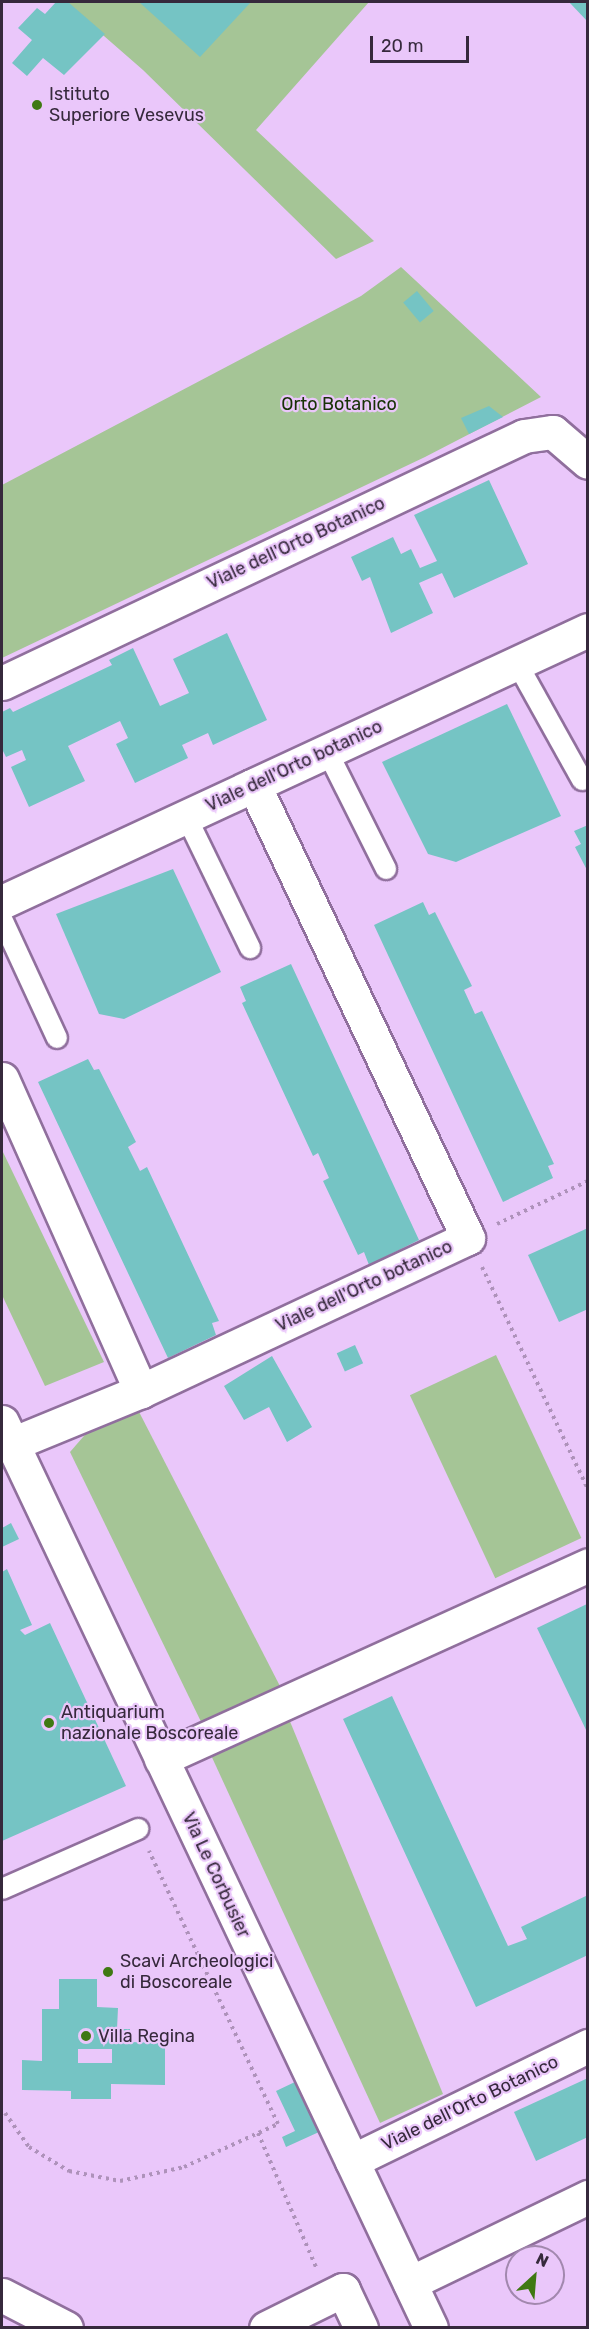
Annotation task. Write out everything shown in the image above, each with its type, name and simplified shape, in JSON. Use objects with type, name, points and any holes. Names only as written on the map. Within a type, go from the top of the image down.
[{"type":"street","name":"Viale dell'Orto Botanico","points":[[2,683],[524,436],[553,432],[588,462]]},
{"type":"street","name":"Viale dell'Orto botanico","points":[[2,902],[588,630]]},
{"type":"street","points":[[254,785],[468,1238]]},
{"type":"street","points":[[2,1079],[141,1391]]},
{"type":"street","name":"Viale dell'Orto botanico","points":[[7,1433],[141,1391],[468,1238]]},
{"type":"street","name":"Via Le Corbusier","points":[[7,1433],[431,2328]]},
{"type":"street","points":[[161,1759],[588,1565]]},
{"type":"street","name":"Viale dell'Orto Botanico","points":[[352,2161],[588,2046]]},
{"type":"street","points":[[410,2283],[588,2197]]},
{"type":"street","points":[[266,2328],[343,2290],[361,2328]]},
{"type":"street","points":[[2,2295],[66,2328]]},
{"type":"lane","points":[[517,663],[582,780]]},
{"type":"lane","points":[[327,751],[386,869]]},
{"type":"lane","points":[[186,816],[250,948]]},
{"type":"lane","points":[[2,919],[57,1038]]},
{"type":"lane","points":[[2,1889],[138,1829]]},
{"type":"path","name":"Viale dell'Orto botanico","points":[[468,1238],[588,1181]]},
{"type":"path","points":[[468,1238],[588,1489]]},
{"type":"path","points":[[5,2113],[29,2148],[69,2171],[120,2181],[184,2167],[278,2124],[138,1829]]},
{"type":"path","points":[[258,2133],[329,2297]]},
{"type":"green space","points":[[65,2],[369,2],[256,130],[374,241],[336,259],[143,70]]},
{"type":"green space","name":"Orto Botanico","points":[[401,267],[541,397],[425,457],[2,658],[2,485],[361,296]]},
{"type":"green space","points":[[2,1150],[104,1362],[45,1386],[2,1295]]},
{"type":"green space","points":[[496,1355],[581,1538],[495,1578],[410,1395]]},
{"type":"green space","points":[[136,1406],[283,1692],[206,1732],[70,1452],[90,1429]]},
{"type":"green space","points":[[289,1719],[443,2094],[380,2123],[210,1753]]},
{"type":"building","points":[[56,2],[68,2],[105,34],[64,75],[43,58],[27,76],[12,63],[32,40],[18,28],[37,8],[45,14]]},
{"type":"building","points":[[139,2],[251,2],[200,57]]},
{"type":"building","points":[[569,2],[588,2],[588,22]]},
{"type":"building","points":[[417,291],[434,311],[420,322],[403,303]]},
{"type":"building","points":[[489,406],[503,417],[469,434],[461,418]]},
{"type":"building","points":[[489,480],[528,564],[454,598],[442,573],[419,583],[433,613],[391,633],[370,577],[362,581],[351,557],[393,537],[401,554],[411,549],[420,568],[437,561],[414,515]]},
{"type":"building","points":[[227,633],[267,720],[213,745],[208,733],[182,745],[188,758],[135,783],[116,744],[128,738],[120,721],[68,746],[85,781],[29,807],[11,767],[26,760],[22,750],[6,757],[2,749],[2,712],[10,708],[13,712],[112,665],[109,660],[133,648],[160,706],[189,693],[173,659]]},
{"type":"building","points":[[507,704],[561,816],[456,862],[428,854],[382,762]]},
{"type":"building","points":[[588,825],[588,872],[575,847],[581,844],[574,831]]},
{"type":"building","points":[[173,869],[221,972],[124,1019],[99,1014],[56,914]]},
{"type":"building","points":[[423,902],[429,915],[435,912],[472,986],[464,990],[475,1014],[482,1011],[554,1164],[548,1166],[553,1178],[503,1202],[374,925]]},
{"type":"building","points":[[291,964],[419,1240],[369,1265],[364,1252],[358,1255],[323,1181],[329,1178],[318,1153],[313,1156],[242,1003],[246,1001],[240,987]]},
{"type":"building","points":[[88,1059],[94,1070],[99,1069],[136,1142],[128,1147],[140,1171],[147,1167],[219,1321],[212,1323],[216,1335],[168,1358],[38,1082]]},
{"type":"building","points":[[588,1228],[588,1309],[559,1322],[528,1255]]},
{"type":"building","points":[[355,1345],[363,1363],[345,1371],[337,1353]]},
{"type":"building","points":[[272,1356],[312,1427],[287,1442],[269,1407],[244,1420],[224,1386]]},
{"type":"building","points":[[11,1523],[19,1539],[2,1547],[2,1528]]},
{"type":"building","name":"Antiquarium nazionale Boscoreale","points":[[7,1569],[32,1625],[20,1630],[25,1635],[50,1623],[126,1786],[2,1841],[2,1572]]},
{"type":"building","points":[[587,1604],[588,1606],[588,1734],[537,1628]]},
{"type":"building","points":[[392,1696],[508,1946],[527,1939],[521,1927],[588,1895],[588,1955],[476,2007],[343,1719]]},
{"type":"building","name":"Villa Regina","points":[[59,1979],[97,1979],[97,2007],[118,2008],[117,2029],[130,2029],[130,2042],[165,2043],[165,2085],[111,2084],[111,2099],[71,2099],[71,2091],[22,2090],[22,2060],[42,2061],[42,2009],[59,2009]],"holes":[[[78,2049],[112,2049],[112,2063],[78,2063]]]},
{"type":"building","points":[[588,2078],[588,2137],[536,2161],[514,2112]]},
{"type":"building","points":[[297,2081],[319,2132],[286,2147],[282,2137],[295,2131],[276,2091]]},
{"type":"place","name":"Istituto Superiore Vesevus","points":[[37,105]]},
{"type":"place","name":"Antiquarium nazionale Boscoreale","points":[[49,1723]]},
{"type":"place","name":"Scavi Archeologici di Boscoreale","points":[[108,1972]]},
{"type":"place","name":"Villa Regina","points":[[86,2036]]}]
